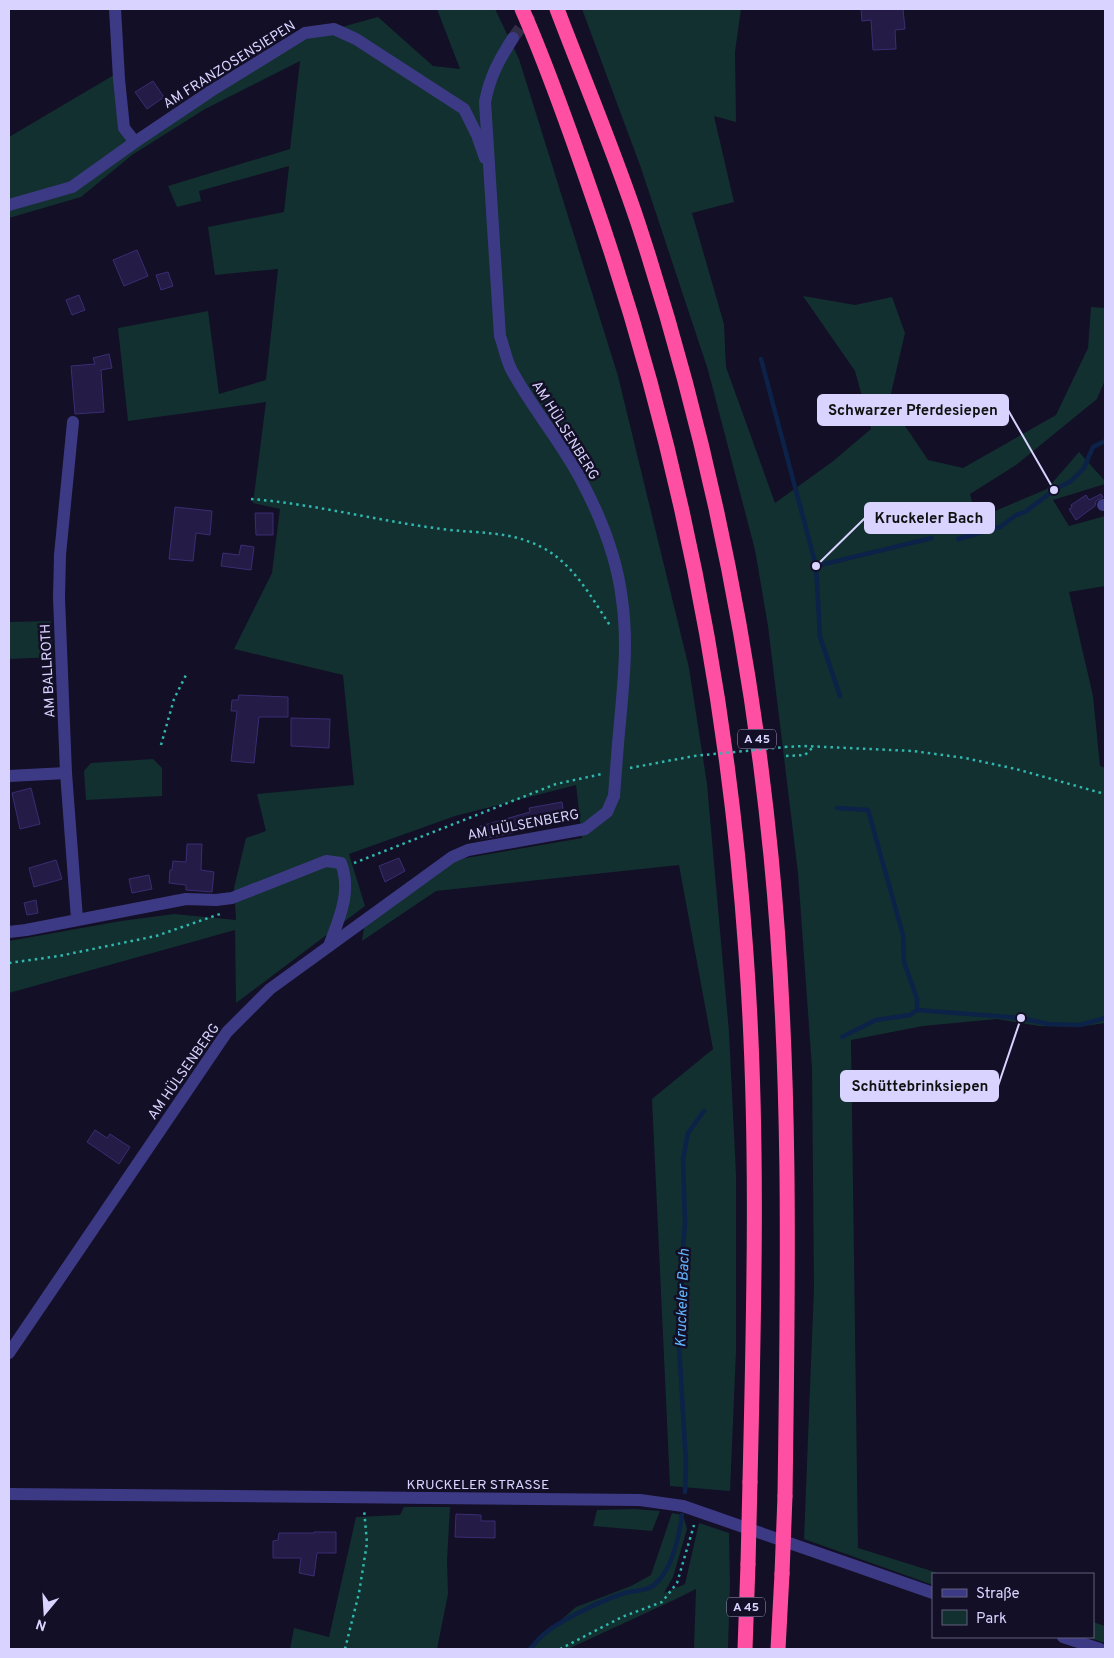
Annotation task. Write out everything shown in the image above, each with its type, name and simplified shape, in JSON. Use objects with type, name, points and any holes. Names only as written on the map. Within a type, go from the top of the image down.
[{"type":"highway","name":"A 45","points":[[522,9],[577,150],[637,334],[677,487],[703,614],[728,770],[739,866],[751,1044],[754,1158],[755,1278],[745,1649]]},
{"type":"highway","name":"A 45","points":[[557,9],[637,222],[688,398],[704,460],[731,586],[760,760],[771,856],[784,1049],[788,1272],[785,1496],[778,1649]]},
{"type":"street","points":[[115,9],[118,79],[124,128],[135,142]]},
{"type":"street","name":"AM FRANZOSENSIEPEN","points":[[9,205],[72,187],[211,91],[305,33],[334,29],[356,39],[464,109]]},
{"type":"street","name":"AM HÜLSENBERG","points":[[9,1353],[227,1032],[270,989],[452,857],[468,850],[585,829],[607,812],[614,796],[625,658],[622,600],[614,559],[602,524],[580,478],[510,367],[500,336],[485,102],[488,84],[497,63],[513,38]]},
{"type":"street","points":[[485,102],[464,109],[477,135],[490,172]]},
{"type":"street","name":"AM BALLROTH","points":[[73,422],[60,555],[59,598],[66,773],[77,919]]},
{"type":"street","points":[[9,776],[66,773]]},
{"type":"street","points":[[9,932],[186,899],[216,900],[232,898],[326,861],[341,862],[347,887],[329,946]]},
{"type":"street","name":"KRUCKELER STRASSE","points":[[9,1494],[640,1500],[683,1506],[932,1593]]},
{"type":"street","points":[[1066,1638],[1100,1649]]},
{"type":"path","points":[[251,499],[280,501],[339,510],[443,529],[487,532],[522,538],[547,550],[571,570],[612,628]]},
{"type":"path","points":[[161,746],[174,699],[186,676]]},
{"type":"path","points":[[623,769],[652,762],[694,756],[785,747],[913,751],[965,758],[1016,769],[1105,794]]},
{"type":"path","points":[[786,756],[805,755],[813,747]]},
{"type":"path","points":[[343,868],[556,784],[604,773]]},
{"type":"path","points":[[9,963],[79,952]]},
{"type":"path","points":[[345,1649],[359,1593],[367,1543],[364,1498]]},
{"type":"path","points":[[560,1649],[622,1617],[662,1602],[677,1583],[698,1511]]},
{"type":"green space","points":[[437,9],[495,9],[519,59],[618,376],[689,668],[707,784],[729,1032],[736,1175],[736,1351],[730,1491],[670,1486],[652,1099],[713,1049],[679,865],[436,891],[362,941],[364,928],[454,860],[582,838],[576,785],[455,816],[349,854],[365,906],[236,1003],[235,930],[9,993],[9,941],[121,921],[174,914],[236,920],[234,888],[246,838],[266,831],[257,794],[354,785],[343,675],[234,649],[272,573],[280,509],[253,503],[266,402],[128,421],[118,328],[208,311],[219,394],[266,380],[278,269],[215,275],[208,227],[284,212],[289,166],[199,191],[201,201],[177,207],[168,186],[290,149],[300,61],[205,109],[132,155],[81,197],[9,218],[9,137],[119,72],[121,106],[134,141],[302,38],[378,17],[433,66],[460,69]]},
{"type":"green space","points":[[582,9],[741,9],[735,52],[736,122],[714,116],[734,202],[692,213],[724,324],[726,367],[775,503],[832,462],[871,429],[855,371],[803,296],[855,305],[892,297],[905,333],[889,402],[928,460],[963,468],[1056,415],[1088,348],[1091,307],[1105,308],[1105,380],[1097,399],[1016,465],[970,494],[976,519],[1047,489],[1079,452],[1105,481],[1105,484],[1053,500],[1069,526],[1105,516],[1105,586],[1069,592],[1093,696],[1100,766],[1105,768],[1105,1023],[1079,1027],[1039,1026],[997,1019],[923,1026],[851,1040],[858,1548],[938,1573],[932,1573],[932,1585],[804,1539],[814,1287],[812,1068],[798,873],[768,626],[755,550],[708,370],[641,168]]},
{"type":"green space","points":[[51,621],[53,657],[9,659],[9,622]]},
{"type":"green space","points":[[153,759],[162,768],[162,796],[86,800],[84,771],[91,763]]},
{"type":"green space","points":[[404,1507],[450,1507],[447,1561],[448,1594],[437,1649],[290,1649],[294,1628],[329,1637],[356,1517],[400,1515]]},
{"type":"green space","points":[[634,1509],[660,1511],[652,1531],[593,1526],[597,1510]]},
{"type":"green space","points":[[672,1513],[682,1515],[687,1529],[673,1577],[664,1593],[685,1584],[699,1523],[729,1533],[728,1649],[694,1649],[696,1589],[568,1649],[528,1649],[576,1607],[631,1586],[651,1575]]},
{"type":"green space","points":[[1094,1622],[1105,1626],[1105,1643],[1090,1638],[1094,1638]]},
{"type":"building","points":[[861,9],[903,9],[905,29],[895,30],[896,49],[873,50],[871,20],[862,21]]},
{"type":"building","points":[[153,81],[164,97],[147,109],[135,92]]},
{"type":"building","points":[[137,250],[148,276],[124,286],[113,260]]},
{"type":"building","points":[[168,272],[173,286],[161,290],[156,275]]},
{"type":"building","points":[[79,295],[85,310],[72,315],[66,300]]},
{"type":"building","points":[[109,354],[112,368],[101,370],[104,412],[75,414],[71,366],[95,364],[93,358]]},
{"type":"building","points":[[1101,494],[1103,497],[1096,501],[1095,506],[1076,520],[1069,509],[1072,508],[1071,505],[1086,495],[1089,500]]},
{"type":"building","points":[[175,507],[212,511],[210,535],[196,533],[193,561],[169,559]]},
{"type":"building","points":[[255,513],[273,513],[273,535],[256,535]]},
{"type":"building","points":[[241,545],[254,547],[251,570],[221,566],[223,553],[239,555]]},
{"type":"building","points":[[239,695],[288,697],[288,717],[259,717],[254,763],[231,761],[237,711],[231,711],[232,700],[238,700]]},
{"type":"building","points":[[291,718],[330,719],[329,748],[291,746]]},
{"type":"building","points":[[31,788],[40,824],[20,829],[12,793]]},
{"type":"building","points":[[562,802],[565,822],[545,826],[544,822],[512,827],[513,833],[477,840],[474,828],[530,812],[529,808]]},
{"type":"building","points":[[187,844],[202,844],[201,870],[214,872],[212,892],[186,890],[186,885],[169,883],[173,861],[186,862]]},
{"type":"building","points":[[399,858],[405,871],[385,882],[379,866]]},
{"type":"building","points":[[56,860],[62,879],[34,887],[29,868]]},
{"type":"building","points":[[149,875],[152,889],[132,893],[129,879]]},
{"type":"building","points":[[36,900],[38,913],[27,915],[24,903]]},
{"type":"building","points":[[95,1130],[107,1138],[110,1134],[130,1147],[119,1164],[87,1142]]},
{"type":"building","points":[[456,1514],[481,1515],[481,1521],[495,1521],[495,1538],[455,1537]]},
{"type":"building","points":[[336,1532],[336,1553],[317,1553],[314,1576],[299,1573],[301,1558],[273,1558],[273,1541],[278,1540],[279,1533]]},
{"type":"waterway","name":"Kruckeler Bach","points":[[761,359],[816,566],[820,637],[840,696]]},
{"type":"waterway","points":[[958,539],[1000,527],[1016,515],[1025,512],[1054,490],[1071,481],[1084,468],[1093,447],[1105,441]]},
{"type":"waterway","points":[[816,566],[932,538]]},
{"type":"waterway","name":"Kruckeler Bach","points":[[837,808],[868,810],[903,935],[904,962],[917,999],[917,1010],[910,1015],[876,1020],[842,1037]]},
{"type":"waterway","points":[[917,1010],[1021,1018],[1048,1024],[1080,1025],[1105,1018]]},
{"type":"waterway","name":"Kruckeler Bach","points":[[685,1492],[686,1463],[679,1346],[685,1307],[681,1274],[685,1223],[683,1159],[688,1133],[704,1111]]},
{"type":"waterway","name":"Kruckeler Bach","points":[[530,1649],[550,1629],[582,1611],[616,1596],[647,1589],[654,1585],[666,1571],[674,1553],[682,1515]]},
{"type":"tunnel","points":[[513,38],[534,9]]},
{"type":"place","name":"Schwarzer Pferdesiepen","points":[[1054,490]]},
{"type":"place","name":"Kruckeler Bach","points":[[816,566]]},
{"type":"place","name":"Schüttebrinksiepen","points":[[1021,1018]]}]
